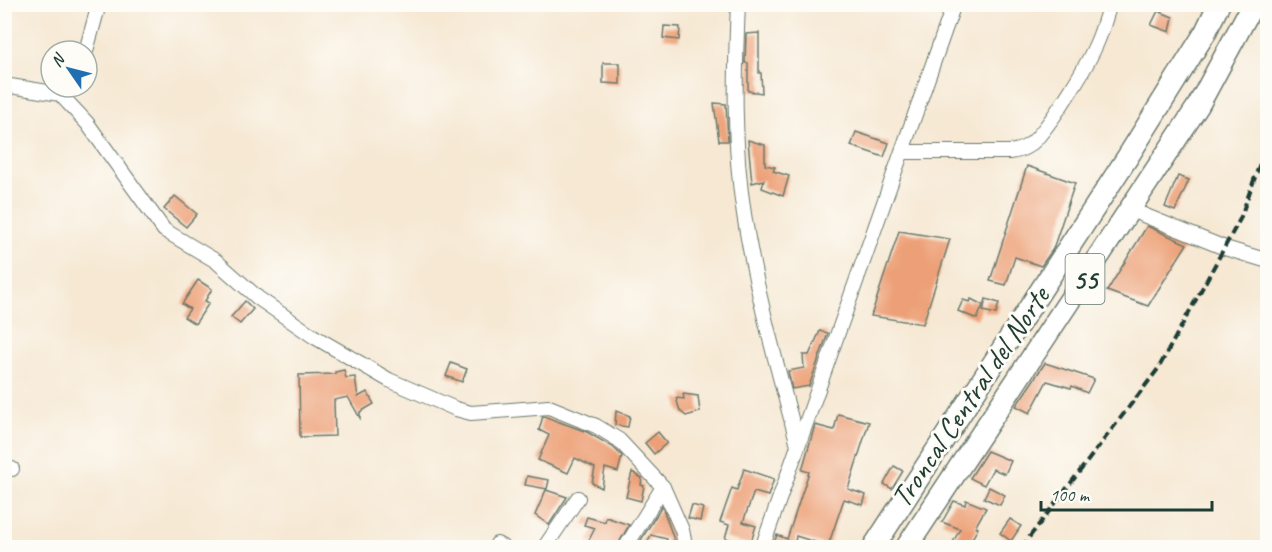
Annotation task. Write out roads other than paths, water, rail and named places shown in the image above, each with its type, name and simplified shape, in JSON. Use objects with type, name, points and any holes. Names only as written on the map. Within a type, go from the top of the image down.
[{"type":"highway","name":"Troncal Central del Norte","points":[[873,548],[1127,158],[1204,33],[1219,4]]},
{"type":"highway","name":"Troncal Central del Norte","points":[[906,548],[1198,106],[1253,4]]},
{"type":"street","points":[[89,39],[99,4]]},
{"type":"street","points":[[738,4],[735,78],[743,212],[755,278],[798,445]]},
{"type":"street","points":[[762,548],[954,4]]},
{"type":"street","points":[[902,152],[1022,150],[1029,145],[1059,106],[1098,40],[1110,4]]},
{"type":"street","points":[[4,85],[39,88]]},
{"type":"street","points":[[70,99],[165,231],[216,261],[258,298],[313,336],[388,380],[456,409],[471,413],[541,406],[596,426],[619,440],[663,487],[682,530],[686,548]]},
{"type":"street","points":[[1131,210],[1225,248],[1268,261]]},
{"type":"street","points":[[625,548],[663,487]]},
{"type":"street","points":[[544,548],[578,498]]},
{"type":"railway","points":[[1021,548],[1158,369],[1240,219],[1268,141]]}]
